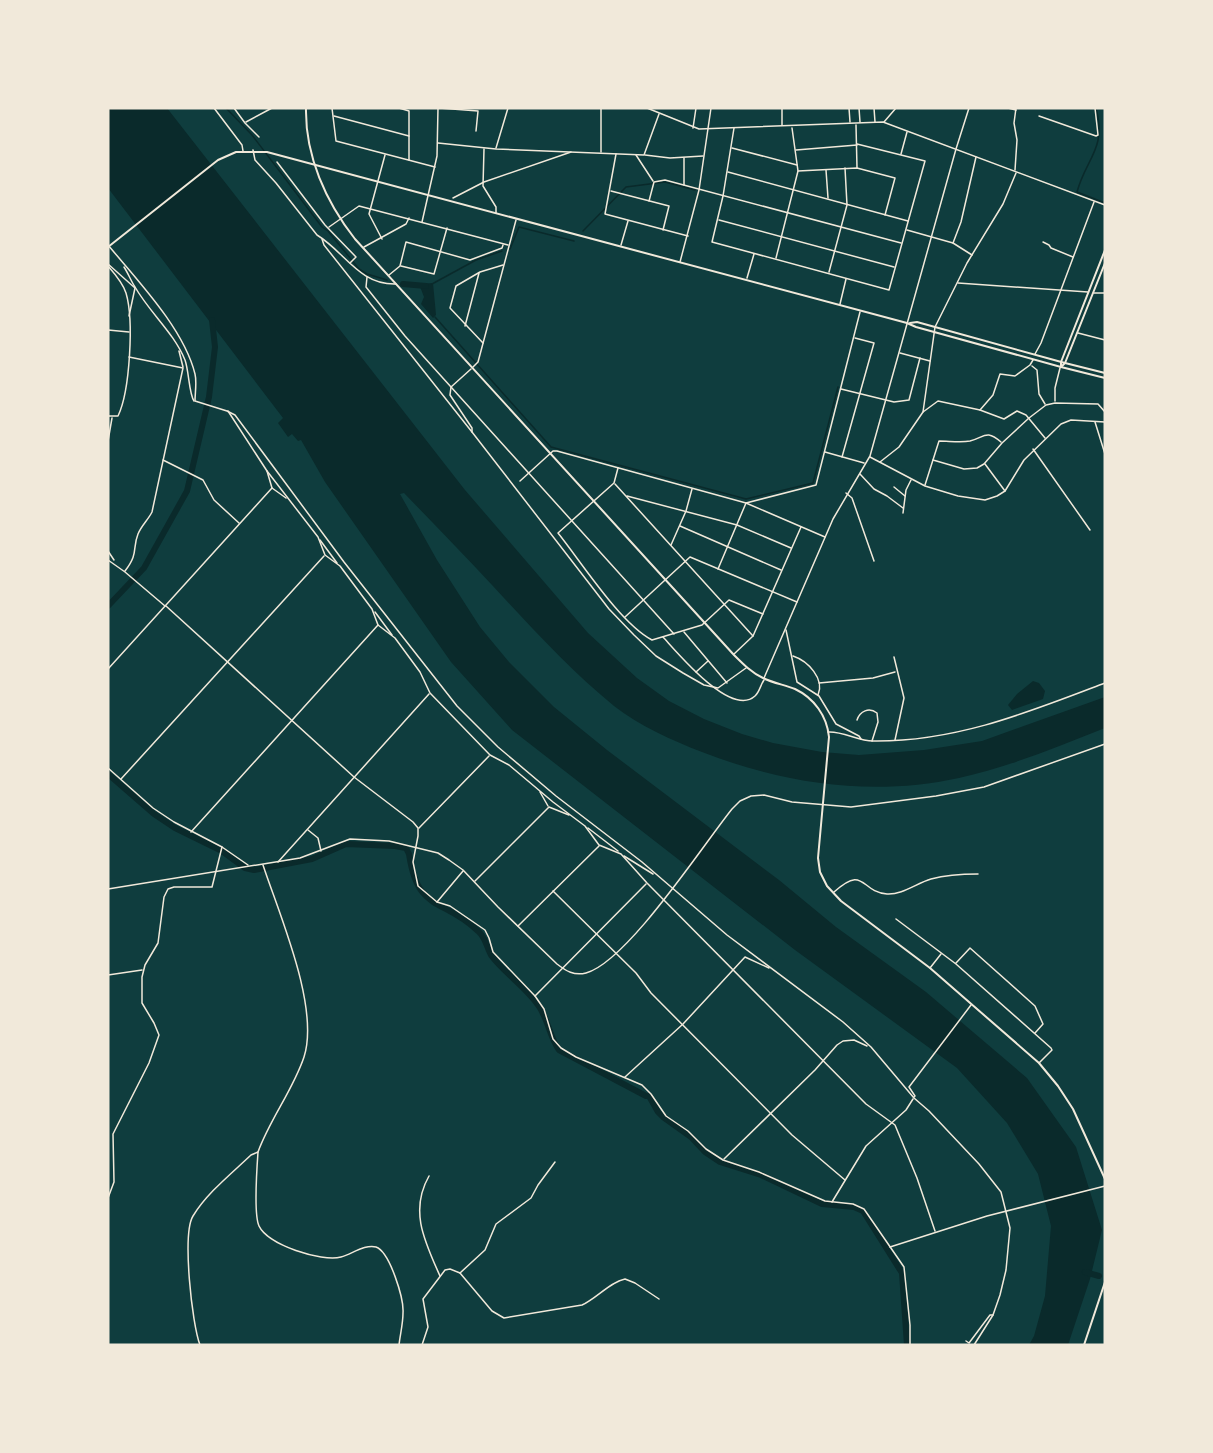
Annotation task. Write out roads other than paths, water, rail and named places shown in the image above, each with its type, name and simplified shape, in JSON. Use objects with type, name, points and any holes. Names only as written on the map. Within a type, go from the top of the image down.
[{"type":"main road","points":[[306,108],[315,165],[327,195],[340,219],[363,248],[734,655],[747,668],[764,679],[806,695],[823,716],[829,737],[819,866],[827,886],[878,930],[930,968],[1039,1063],[1073,1109],[1105,1179]]},
{"type":"main road","points":[[108,246],[218,160],[236,152],[253,150],[285,156],[1105,378]]},
{"type":"main road","points":[[1060,367],[1105,250]]},
{"type":"main road","points":[[1060,367],[1065,363],[1105,263]]},
{"type":"main road","points":[[907,323],[917,322],[1105,373]]},
{"type":"main road","points":[[1084,1345],[1105,1282]]},
{"type":"street","points":[[214,108],[242,145],[243,151]]},
{"type":"street","points":[[234,108],[259,137]]},
{"type":"street","points":[[245,123],[272,108]]},
{"type":"street","points":[[332,108],[336,141],[435,167]]},
{"type":"street","points":[[399,108],[409,111],[409,160]]},
{"type":"street","points":[[422,222],[435,167],[438,108],[478,111],[476,131]]},
{"type":"street","points":[[496,149],[508,108]]},
{"type":"street","points":[[601,108],[602,152]]},
{"type":"street","points":[[647,108],[693,128],[708,129],[883,122],[1105,205]]},
{"type":"street","points":[[693,128],[696,108]]},
{"type":"street","points":[[680,262],[699,190],[711,108]]},
{"type":"street","points":[[782,108],[782,126]]},
{"type":"street","points":[[849,108],[850,124]]},
{"type":"street","points":[[859,108],[860,123]]},
{"type":"street","points":[[874,108],[875,123]]},
{"type":"street","points":[[883,122],[896,108]]},
{"type":"street","points":[[322,238],[324,245],[617,617],[656,656],[704,686],[746,700],[756,696],[825,537],[846,493],[870,456],[969,110],[963,108]]},
{"type":"street","points":[[923,412],[935,327],[972,255],[999,212],[1016,172],[1017,140],[1014,123],[1016,109],[1008,108]]},
{"type":"street","points":[[1039,116],[1096,136],[1098,135],[1095,108]]},
{"type":"street","points":[[644,155],[659,114]]},
{"type":"street","points":[[333,116],[409,136]]},
{"type":"street","points":[[856,124],[857,168]]},
{"type":"street","points":[[776,259],[798,171],[792,126]]},
{"type":"street","points":[[734,128],[723,196],[712,242],[889,290],[925,161],[857,145],[795,150]]},
{"type":"street","points":[[901,155],[907,131]]},
{"type":"street","points":[[438,143],[496,149],[602,152],[652,157],[704,156]]},
{"type":"street","points":[[484,148],[483,182],[485,191],[496,207],[496,213]]},
{"type":"street","points":[[731,148],[797,165]]},
{"type":"street","points":[[253,150],[255,160],[317,235],[367,277],[389,285],[397,284]]},
{"type":"street","points":[[453,198],[483,182],[570,154],[572,151]]},
{"type":"street","points":[[616,153],[605,214],[688,236]]},
{"type":"street","points":[[382,239],[369,217],[385,154]]},
{"type":"street","points":[[636,154],[654,182]]},
{"type":"street","points":[[684,157],[684,185]]},
{"type":"street","points":[[953,243],[961,222],[976,157]]},
{"type":"street","points":[[277,162],[325,225],[356,257],[350,263]]},
{"type":"street","points":[[829,273],[847,204],[844,168]]},
{"type":"street","points":[[798,171],[857,168],[895,178],[885,215]]},
{"type":"street","points":[[826,169],[828,199]]},
{"type":"street","points":[[727,172],[908,221]]},
{"type":"street","points":[[654,182],[665,180],[901,244]]},
{"type":"street","points":[[649,201],[654,182]]},
{"type":"street","points":[[610,191],[669,207],[663,230]]},
{"type":"street","points":[[1035,355],[1094,201]]},
{"type":"street","points":[[329,227],[359,206],[509,245]]},
{"type":"street","points":[[363,248],[406,224],[409,218]]},
{"type":"street","points":[[472,432],[472,428],[450,395],[451,387],[478,362],[516,219]]},
{"type":"street","points":[[718,219],[895,267]]},
{"type":"street","points":[[621,247],[628,220]]},
{"type":"street","points":[[400,266],[434,274],[447,228]]},
{"type":"street","points":[[906,230],[953,243],[972,255]]},
{"type":"street","points":[[389,275],[400,266],[406,242],[470,260],[502,248],[503,244]]},
{"type":"street","points":[[1042,242],[1073,257]]},
{"type":"street","points":[[108,246],[185,344],[196,376],[195,401]]},
{"type":"street","points":[[747,280],[754,253]]},
{"type":"street","points":[[122,262],[135,288],[179,348],[190,380],[191,397],[195,401],[235,415],[344,561],[457,706],[498,747],[654,874]]},
{"type":"street","points":[[108,265],[135,288]]},
{"type":"street","points":[[108,265],[123,284],[127,295],[130,332],[122,409],[118,416],[108,416]]},
{"type":"street","points":[[483,343],[450,308],[456,286],[480,272],[504,265]]},
{"type":"street","points":[[465,326],[480,272]]},
{"type":"street","points":[[367,277],[365,283],[369,291],[405,336],[674,634]]},
{"type":"street","points":[[840,305],[847,279]]},
{"type":"street","points":[[957,283],[1088,292]]},
{"type":"street","points":[[129,320],[135,288]]},
{"type":"street","points":[[1093,292],[1105,293]]},
{"type":"street","points":[[746,503],[816,485],[860,311]]},
{"type":"street","points":[[108,330],[130,332]]},
{"type":"street","points":[[1077,333],[1105,340],[1105,330]]},
{"type":"street","points":[[842,457],[874,343],[854,338]]},
{"type":"street","points":[[126,573],[136,554],[139,533],[152,512],[183,368],[179,348]]},
{"type":"street","points":[[899,352],[931,361]]},
{"type":"street","points":[[129,357],[183,368]]},
{"type":"street","points":[[840,388],[894,402],[909,400],[920,358]]},
{"type":"street","points":[[980,410],[993,395],[1000,374],[1014,376],[1030,365],[1034,359]]},
{"type":"street","points":[[1030,365],[1037,370],[1039,394],[1046,405]]},
{"type":"street","points":[[1055,403],[1055,388],[1060,367]]},
{"type":"street","points":[[879,462],[899,447],[923,412],[938,401],[980,410],[1004,419],[1017,411],[1029,418],[1045,438]]},
{"type":"street","points":[[933,460],[964,469],[977,468],[984,464],[1002,443],[1029,418],[1046,405],[1055,403],[1098,404],[1105,412]]},
{"type":"street","points":[[227,411],[267,471],[420,672],[430,693],[490,755],[509,765],[621,854],[654,874],[703,915],[843,1022],[871,1047],[914,1098],[980,1164],[1001,1192],[1010,1228],[1006,1270],[1000,1295],[993,1315],[974,1345]]},
{"type":"street","points":[[108,441],[113,416]]},
{"type":"street","points":[[870,456],[925,486],[958,496],[985,500],[1005,491],[1024,459],[1061,424],[1071,420],[1105,422]]},
{"type":"street","points":[[1095,421],[1105,454]]},
{"type":"street","points":[[925,486],[939,441],[969,441],[983,435],[994,436],[1002,443]]},
{"type":"street","points":[[1033,449],[1090,530]]},
{"type":"street","points":[[520,481],[550,454],[557,451],[746,503],[825,537]]},
{"type":"street","points":[[824,452],[865,464]]},
{"type":"street","points":[[162,460],[201,479],[214,500],[239,523]]},
{"type":"street","points":[[984,464],[1005,491]]},
{"type":"street","points":[[618,468],[614,483],[558,533],[641,634],[652,640],[684,631],[704,623],[729,600],[763,614]]},
{"type":"street","points":[[267,471],[272,488],[290,500]]},
{"type":"street","points":[[859,474],[874,489],[903,508]]},
{"type":"street","points":[[903,513],[905,496],[911,480]]},
{"type":"street","points":[[614,483],[753,636]]},
{"type":"street","points":[[894,487],[905,496]]},
{"type":"street","points":[[108,669],[272,488]]},
{"type":"street","points":[[671,545],[686,511],[692,488]]},
{"type":"street","points":[[846,493],[852,498],[874,561]]},
{"type":"street","points":[[626,496],[737,525],[791,548]]},
{"type":"street","points":[[718,569],[746,503]]},
{"type":"street","points":[[680,526],[782,570]]},
{"type":"street","points":[[734,655],[753,636],[801,526]]},
{"type":"street","points":[[318,537],[325,555],[340,566]]},
{"type":"street","points":[[108,551],[114,560]]},
{"type":"street","points":[[121,779],[325,555]]},
{"type":"street","points":[[625,617],[690,557],[797,603]]},
{"type":"street","points":[[108,561],[165,606],[354,777],[418,828]]},
{"type":"street","points":[[372,609],[378,626],[395,638]]},
{"type":"street","points":[[191,832],[378,626]]},
{"type":"street","points":[[786,629],[797,682],[818,696],[836,724],[859,736],[861,740]]},
{"type":"street","points":[[684,631],[727,683]]},
{"type":"street","points":[[663,637],[696,672],[716,689]]},
{"type":"street","points":[[792,656],[808,663],[819,683],[818,696]]},
{"type":"street","points":[[894,657],[903,698],[895,740]]},
{"type":"street","points":[[696,672],[709,661]]},
{"type":"street","points":[[716,689],[747,668]]},
{"type":"street","points":[[819,683],[873,678],[897,672]]},
{"type":"street","points":[[828,732],[872,741],[947,735],[994,724],[1105,683]]},
{"type":"street","points":[[278,862],[430,693]]},
{"type":"street","points":[[857,720],[859,715],[865,711],[870,710],[877,713],[878,722],[872,741]]},
{"type":"street","points":[[108,889],[278,862],[321,851],[350,839],[389,841],[438,853],[463,870],[562,968],[573,974],[588,973],[616,954],[663,900],[723,820],[740,801],[751,796],[764,795],[823,806],[874,806],[984,787],[1105,744]]},
{"type":"street","points":[[490,755],[418,828],[412,862],[418,886],[437,902],[450,906],[485,930],[493,952],[535,996],[544,1009],[553,1039],[561,1048],[646,1089],[666,1116],[723,1160],[759,1172],[815,1197],[832,1202],[853,1204],[864,1209],[904,1267],[910,1345]]},
{"type":"street","points":[[108,768],[153,808],[191,832],[222,847],[249,866]]},
{"type":"street","points":[[538,789],[549,807],[572,816]]},
{"type":"street","points":[[474,882],[549,807]]},
{"type":"street","points":[[585,826],[599,845],[621,854],[663,900],[866,1104],[895,1125],[917,1178],[935,1231]]},
{"type":"street","points":[[307,829],[318,838],[321,851]]},
{"type":"street","points":[[519,926],[599,845]]},
{"type":"street","points":[[108,1198],[114,1182],[113,1134],[149,1063],[159,1035],[142,1003],[143,970],[158,943],[164,897],[168,889],[174,887],[212,887],[222,847]]},
{"type":"street","points":[[263,864],[296,962],[306,1013],[307,1039],[299,1068],[262,1139],[258,1152],[259,1226],[269,1238],[298,1251],[323,1258],[340,1257],[372,1246],[379,1248],[389,1259],[403,1306],[399,1345]]},
{"type":"street","points":[[437,902],[463,870]]},
{"type":"street","points":[[833,893],[846,882],[854,879],[885,894],[902,891],[941,876],[978,874]]},
{"type":"street","points":[[535,996],[647,883]]},
{"type":"street","points":[[553,891],[636,973],[651,993],[792,1135],[845,1180]]},
{"type":"street","points":[[896,919],[956,964],[1052,1050],[1039,1063]]},
{"type":"street","points":[[956,964],[970,948],[1035,1006],[1043,1024],[1035,1034]]},
{"type":"street","points":[[930,968],[942,953]]},
{"type":"street","points":[[625,1077],[683,1024],[745,957],[772,969]]},
{"type":"street","points":[[108,975],[143,970]]},
{"type":"street","points":[[832,1202],[866,1146],[906,1110],[915,1096],[909,1087],[971,1006]]},
{"type":"street","points":[[723,1160],[843,1041],[854,1040],[871,1047]]},
{"type":"street","points":[[200,1345],[194,1324],[191,1294],[188,1241],[192,1218],[202,1203],[250,1155],[258,1152]]},
{"type":"street","points":[[460,1273],[485,1250],[496,1224],[531,1198],[555,1162]]},
{"type":"street","points":[[429,1176],[421,1191],[420,1230],[440,1277]]},
{"type":"street","points":[[890,1247],[935,1231],[1105,1186]]},
{"type":"street","points":[[422,1345],[428,1327],[423,1299],[445,1270],[450,1269],[460,1273],[492,1311],[504,1318],[582,1305],[614,1283],[625,1279],[635,1282],[659,1299]]},
{"type":"street","points":[[968,1343],[990,1315],[993,1315]]},
{"type":"water","points":[[108,108],[167,108],[465,490],[588,633],[637,678],[669,701],[704,719],[773,743],[822,752],[859,755],[924,750],[982,741],[1105,697],[1105,728],[1015,762],[959,778],[926,784],[861,787],[829,784],[796,779],[733,763],[679,743],[645,726],[614,706],[551,647],[404,493],[400,494],[437,560],[480,627],[509,662],[554,707],[779,880],[836,927],[926,992],[1027,1078],[1076,1147],[1102,1230],[1090,1279],[1068,1345],[1029,1345],[1034,1336],[1045,1296],[1051,1226],[1038,1174],[1007,1123],[957,1068],[795,950],[512,730],[451,662],[325,482],[301,440],[298,441],[292,434],[288,437],[278,423],[283,418],[108,188]]},
{"type":"water","points":[[433,283],[436,315],[433,318],[421,304],[424,297],[419,284]]},
{"type":"water","points":[[1033,681],[1039,683],[1045,691],[1043,699],[1012,710],[1008,705]]},
{"type":"waterway","points":[[226,108],[252,135],[322,227],[328,231],[359,269],[387,280]]},
{"type":"waterway","points":[[1096,108],[1099,122],[1097,144],[1077,192],[1105,203]]},
{"type":"waterway","points":[[583,231],[626,187],[665,182],[695,190]]},
{"type":"waterway","points":[[510,249],[519,227],[574,241]]},
{"type":"waterway","points":[[432,284],[476,260],[502,251]]},
{"type":"waterway","points":[[403,284],[426,286]]},
{"type":"waterway","points":[[435,317],[551,447],[746,499],[813,483],[838,387]]},
{"type":"waterway","points":[[108,606],[144,568],[187,491],[209,397],[215,347],[212,320]]},
{"type":"waterway","points":[[108,774],[154,814],[175,828],[222,851],[245,868],[254,870],[312,859],[346,844],[406,848],[419,887],[426,896],[465,920],[481,934],[491,955],[538,1005],[559,1050],[649,1096],[663,1117],[720,1162],[761,1175],[822,1204],[854,1207],[863,1211],[902,1273],[907,1345]]},
{"type":"waterway","points":[[1085,1272],[1099,1276]]}]
